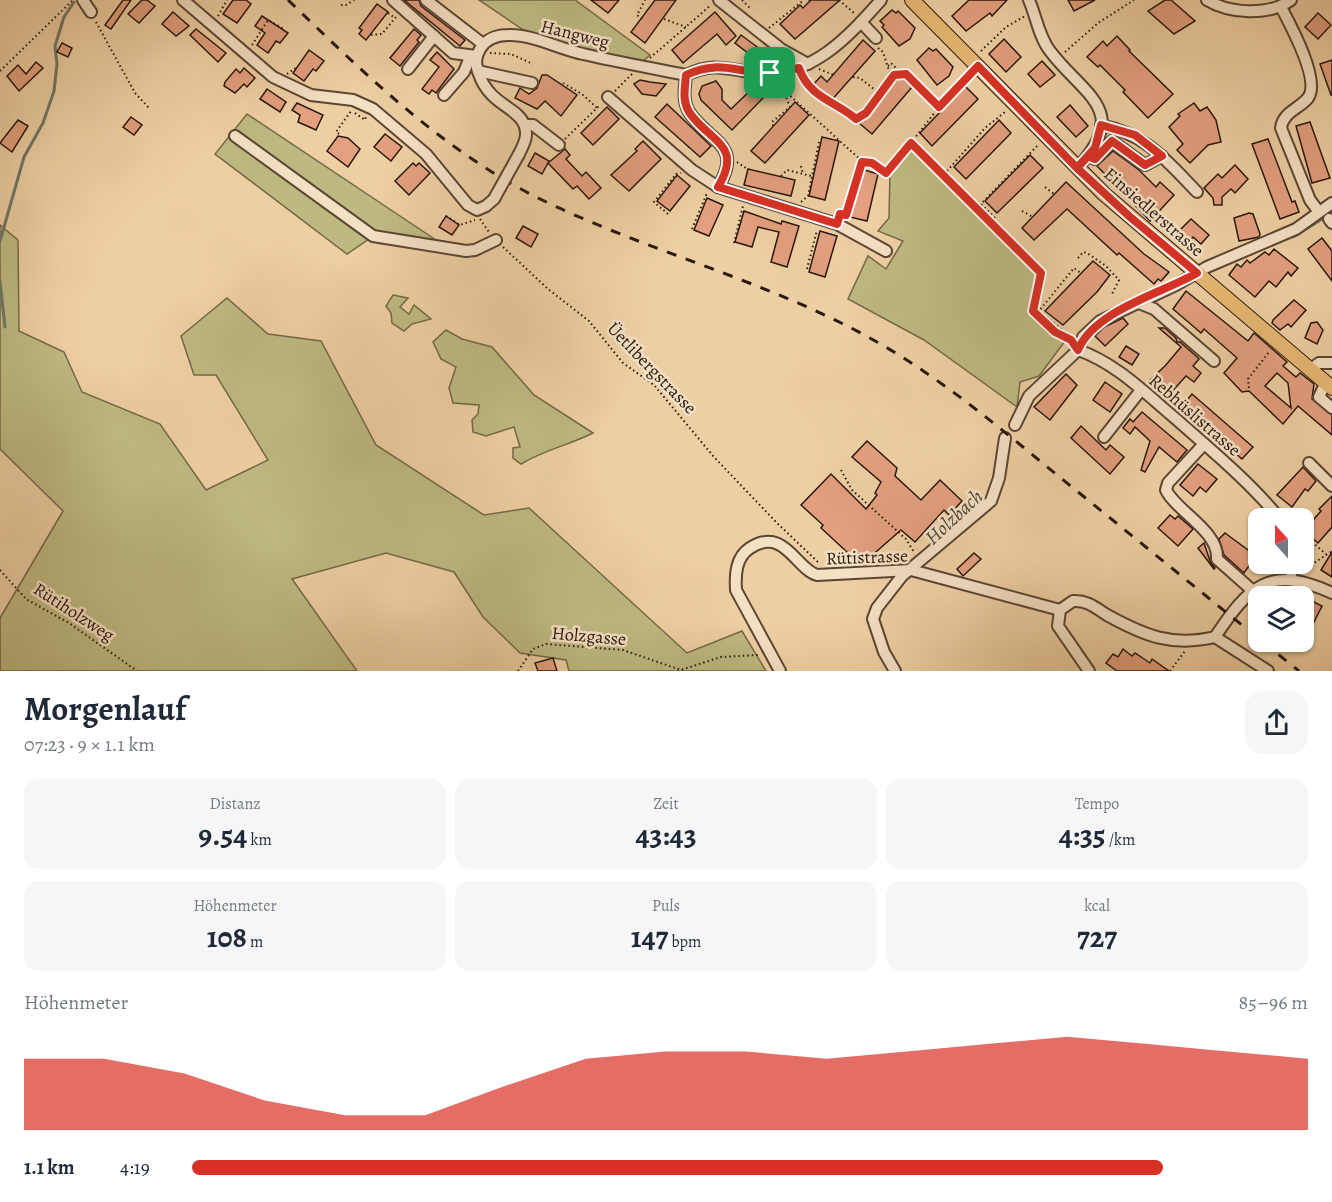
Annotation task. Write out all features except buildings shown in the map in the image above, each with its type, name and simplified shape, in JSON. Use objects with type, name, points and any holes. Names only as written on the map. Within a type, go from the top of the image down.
[{"type":"main road","name":"Einsiedlerstrasse","points":[[912,0],[1077,168],[1129,216],[1329,385]]},
{"type":"street","points":[[83,0],[91,12]]},
{"type":"street","points":[[183,0],[273,77],[311,95],[353,100],[369,107],[426,154],[468,205],[477,210],[486,207],[494,198],[526,140],[525,125],[521,117],[492,96],[478,71],[473,56]]},
{"type":"street","points":[[393,0],[398,14],[434,36],[453,53],[473,56]]},
{"type":"street","points":[[426,0],[483,44],[464,72],[444,95]]},
{"type":"street","points":[[719,0],[804,66]]},
{"type":"street","points":[[713,189],[727,174],[729,161],[724,149],[690,112],[685,100],[686,75],[703,67],[718,66],[770,73],[804,66],[828,53],[862,22],[881,0]]},
{"type":"street","points":[[1207,0],[1232,9],[1263,11],[1286,3],[1312,87],[1307,99],[1284,118],[1281,128],[1311,200],[1327,218]]},
{"type":"street","points":[[1031,5],[1044,42],[1095,99],[1101,125],[1097,142],[1077,168]]},
{"type":"street","points":[[862,22],[876,42]]},
{"type":"street","name":"Hangweg","points":[[483,44],[495,37],[508,35],[583,54],[686,75]]},
{"type":"street","points":[[408,69],[434,36]]},
{"type":"street","points":[[478,71],[532,83]]},
{"type":"street","points":[[609,98],[713,189],[837,224],[886,251]]},
{"type":"street","points":[[525,125],[533,125],[559,145]]},
{"type":"street","points":[[1101,125],[1135,135],[1162,156],[1197,192]]},
{"type":"street","points":[[235,136],[373,236],[466,251],[475,250],[496,240]]},
{"type":"street","points":[[1088,156],[1095,159],[1112,141],[1145,165],[1162,156]]},
{"type":"street","points":[[1327,218],[1332,203]]},
{"type":"street","points":[[1015,425],[1029,396],[1078,350],[1083,337],[1100,321],[1296,228],[1327,218]]},
{"type":"street","points":[[1139,303],[1154,309],[1214,362]]},
{"type":"street","name":"Rebhüslistrasse","points":[[1078,350],[1109,366],[1141,390],[1204,444],[1271,508]]},
{"type":"street","points":[[1311,369],[1319,363],[1332,363]]},
{"type":"street","points":[[1329,385],[1319,397],[1332,408]]},
{"type":"street","points":[[1104,436],[1141,390]]},
{"type":"street","points":[[895,671],[884,652],[873,619],[878,608],[902,576],[939,542],[991,501],[999,478],[1005,438]]},
{"type":"street","points":[[1204,444],[1168,483],[1166,490],[1171,498],[1196,519],[1218,549],[1217,559],[1248,587]]},
{"type":"street","points":[[1309,463],[1332,486]]},
{"type":"street","name":"Rütistrasse","points":[[780,671],[736,590],[735,575],[741,558],[751,547],[774,543],[793,553],[813,574],[830,575],[914,566],[1060,610]]},
{"type":"street","points":[[1291,578],[1293,574]]},
{"type":"street","points":[[1264,586],[1274,581],[1291,578],[1332,593]]},
{"type":"street","points":[[1215,637],[1248,597]]},
{"type":"street","points":[[1089,671],[1060,632],[1058,619],[1060,610],[1067,604],[1082,600],[1140,631],[1172,642],[1215,637],[1268,671]]},
{"type":"path","points":[[0,71],[73,0]]},
{"type":"path","points":[[218,31],[223,26],[219,12],[227,0]]},
{"type":"path","points":[[341,4],[346,5],[354,0]]},
{"type":"path","points":[[642,19],[637,15],[645,0]]},
{"type":"path","points":[[742,0],[750,8]]},
{"type":"path","points":[[763,35],[774,22],[787,15],[804,0]]},
{"type":"path","points":[[839,0],[862,22]]},
{"type":"path","points":[[1058,59],[1098,24],[1134,0]]},
{"type":"path","points":[[975,50],[982,51],[1031,5]]},
{"type":"path","points":[[91,12],[135,93],[150,109]]},
{"type":"path","points":[[388,13],[398,14]]},
{"type":"path","points":[[371,35],[382,34],[398,14]]},
{"type":"path","points":[[664,19],[686,27]]},
{"type":"path","points":[[245,55],[268,20],[284,29]]},
{"type":"path","points":[[804,66],[802,78],[818,94],[856,119],[866,113],[891,81],[883,52],[876,42]]},
{"type":"path","points":[[473,56],[511,54],[533,64]]},
{"type":"path","points":[[888,66],[891,63],[901,73],[906,74],[939,107]]},
{"type":"path","points":[[770,73],[770,78],[862,162],[872,163],[886,173],[939,107],[978,66]]},
{"type":"path","points":[[891,77],[901,73]]},
{"type":"path","points":[[853,77],[860,78],[880,94]]},
{"type":"path","points":[[563,83],[582,94],[597,108]]},
{"type":"path","points":[[772,126],[772,122],[779,113],[790,106],[783,89]]},
{"type":"path","points":[[947,171],[985,128],[1014,104]]},
{"type":"path","points":[[339,134],[336,132],[351,111],[365,120],[369,107]]},
{"type":"path","points":[[995,218],[981,204],[996,190],[1015,166],[1047,137]]},
{"type":"path","points":[[797,212],[799,203],[808,196],[819,142]]},
{"type":"path","points":[[911,143],[1041,273],[1033,311],[1055,332],[1071,340],[1072,337],[1039,311],[1074,268],[1082,274]]},
{"type":"path","points":[[837,224],[840,214],[846,215],[862,162]]},
{"type":"path","points":[[801,166],[803,174]]},
{"type":"path","points":[[781,176],[787,170],[811,176]]},
{"type":"path","points":[[668,214],[654,202],[675,177],[693,171]]},
{"type":"path","points":[[1045,187],[1054,194]]},
{"type":"path","points":[[692,229],[713,189]]},
{"type":"path","points":[[734,243],[745,198]]},
{"type":"path","points":[[446,216],[463,225],[478,219],[477,210]]},
{"type":"path","name":"Üetlibergstrasse","points":[[477,210],[483,225],[496,240],[548,289],[589,321],[623,363],[654,385],[714,457],[830,575]]},
{"type":"path","points":[[1022,211],[1033,217]]},
{"type":"path","points":[[807,269],[821,228],[818,223],[819,219]]},
{"type":"path","points":[[1078,258],[1083,252],[1113,273],[1119,280],[1113,294]]},
{"type":"path","points":[[1060,285],[1066,289]]},
{"type":"path","points":[[1051,297],[1054,300]]},
{"type":"path","points":[[1249,388],[1248,379],[1253,370],[1272,348]]},
{"type":"path","points":[[842,470],[852,490],[906,539],[914,566]]},
{"type":"path","points":[[1314,544],[1326,554]]},
{"type":"path","points":[[1314,562],[1332,551]]},
{"type":"path","name":"Rütiholzweg","points":[[0,570],[26,599],[69,623],[137,671]]},
{"type":"path","name":"Holzgasse","points":[[518,671],[533,649],[546,644],[623,650],[681,670],[734,654],[773,655]]},
{"type":"path","points":[[1170,671],[1185,651]]},
{"type":"shaded area","points":[[479,0],[575,0],[650,55],[642,62],[588,51],[528,33]]},
{"type":"shaded area","points":[[247,114],[442,244],[375,235],[347,254],[215,154]]},
{"type":"shaded area","points":[[912,149],[1037,275],[1028,312],[1048,333],[1065,341],[1039,376],[1020,382],[1017,407],[924,340],[848,299],[868,256],[886,269],[903,241],[878,231],[889,218],[890,172]]},
{"type":"shaded area","points":[[0,225],[18,240],[19,331],[64,352],[82,392],[160,424],[206,490],[268,460],[216,375],[194,375],[181,336],[227,298],[268,334],[321,341],[376,445],[484,515],[529,508],[687,653],[742,631],[766,671],[569,671],[566,660],[520,653],[483,617],[454,572],[386,553],[292,579],[357,671],[0,671],[0,618],[63,511],[0,449]]},
{"type":"shaded area","points":[[393,295],[408,298],[400,307],[409,314],[414,305],[431,319],[412,324],[404,331],[392,323],[391,313],[386,306]]},
{"type":"shaded area","points":[[446,330],[462,339],[492,347],[534,395],[593,433],[521,464],[513,458],[513,448],[520,447],[514,427],[486,436],[473,432],[472,420],[478,414],[479,405],[453,403],[449,388],[456,367],[441,359],[433,342]]},
{"type":"waterway","points":[[0,241],[24,157],[43,123],[54,91],[57,64],[55,46],[64,17],[74,2]]},
{"type":"waterway","name":"Holzbach","points":[[1293,237],[1332,213]]},
{"type":"waterway","points":[[0,281],[5,327]]},
{"type":"waterway","name":"Holzbach","points":[[1005,471],[1007,462]]},
{"type":"waterway","name":"Holzbach","points":[[998,497],[1002,484]]},
{"type":"railway","points":[[288,0],[405,108],[436,133],[501,178],[578,217],[794,301],[901,356],[992,422],[1248,630]]},
{"type":"railway","points":[[1275,652],[1299,671]]},
{"type":"route","points":[[770,73],[718,66],[703,67],[686,75],[684,91],[690,112],[724,149],[729,161],[727,174],[718,187],[745,198],[837,224],[840,214],[846,215],[862,162],[872,163],[886,173],[911,143],[1018,253],[1041,273],[1033,311],[1055,332],[1071,340],[1078,350],[1083,337],[1100,321],[1197,273],[1129,216],[1077,168],[1088,156],[1094,160],[1112,141],[1145,165],[1162,156],[1135,135],[1123,129],[1101,125],[1100,136],[1095,148],[1077,168],[978,66],[939,107],[906,74],[894,75],[866,113],[856,119],[835,104],[831,105],[818,94],[802,78],[799,68],[770,73]]}]
